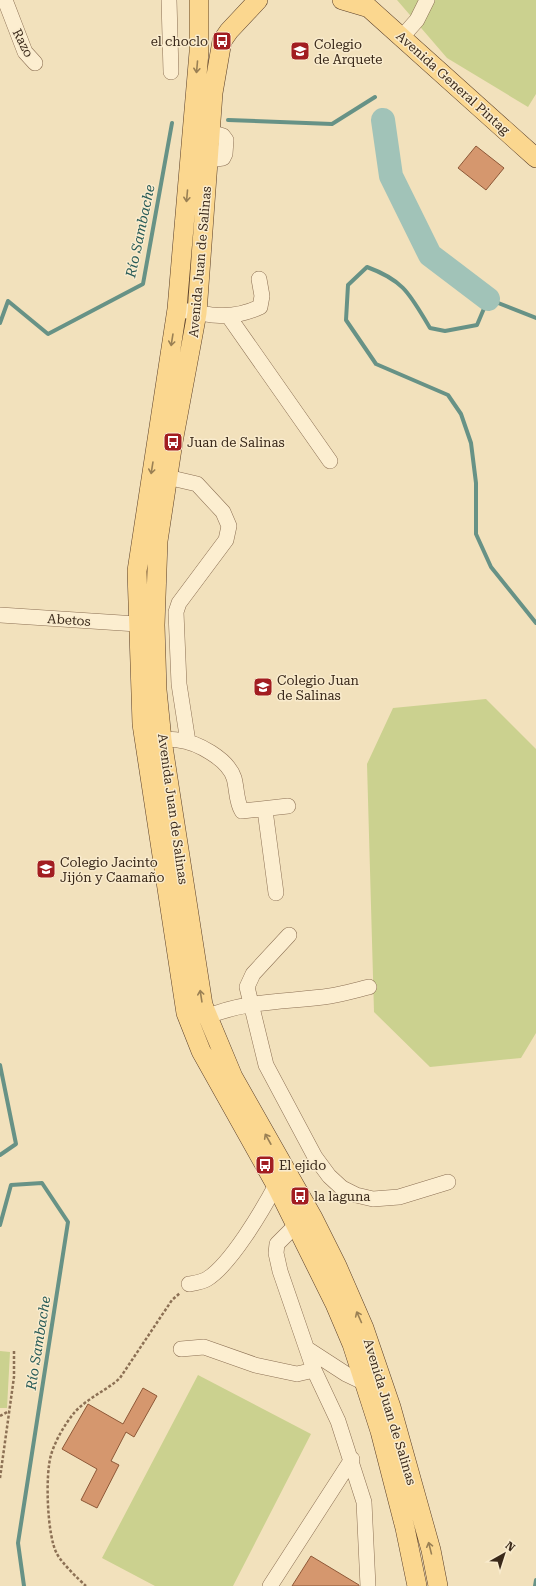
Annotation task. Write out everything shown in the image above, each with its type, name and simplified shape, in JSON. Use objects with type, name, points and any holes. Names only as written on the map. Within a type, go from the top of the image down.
[{"type":"main road","name":"Avenida Juan de Salinas","points":[[199,0],[199,52],[177,309],[137,571],[142,724],[154,742],[203,1005],[207,1018],[233,1077],[305,1222],[335,1304],[352,1344],[380,1431],[405,1528],[417,1586]]},
{"type":"main road","name":"Avenida Juan de Salinas","points":[[258,0],[229,31],[222,41],[213,93],[198,313],[167,477],[158,541],[155,625],[157,690],[154,742],[186,1013],[201,1051],[276,1185],[337,1266],[364,1328],[392,1407],[431,1550],[438,1586]]},
{"type":"main road","name":"Avenida General Pintag","points":[[342,0],[364,4],[536,158]]},
{"type":"street","name":"Razo","points":[[4,0],[25,52],[34,63]]},
{"type":"street","points":[[169,0],[171,72]]},
{"type":"street","points":[[402,37],[417,20],[427,0]]},
{"type":"street","points":[[177,309],[229,317],[248,312],[260,307],[262,296],[259,279]]},
{"type":"street","points":[[229,317],[330,461]]},
{"type":"street","points":[[167,477],[197,484],[223,512],[229,526],[226,540],[179,603],[176,612],[179,684],[188,742]]},
{"type":"street","name":"Abetos","points":[[0,615],[138,624]]},
{"type":"street","points":[[154,742],[176,739],[206,749],[232,772],[242,811],[265,810],[288,806]]},
{"type":"street","points":[[265,810],[276,893]]},
{"type":"street","points":[[289,935],[253,974],[247,987],[253,1005],[266,1065],[315,1157],[329,1176],[342,1188],[356,1195],[373,1199],[399,1197],[448,1182]]},
{"type":"street","points":[[207,1018],[220,1011],[253,1005],[331,996],[369,987]]},
{"type":"street","points":[[189,1284],[206,1280],[219,1269],[261,1212],[276,1185]]},
{"type":"street","points":[[305,1222],[277,1244],[276,1253],[280,1272],[309,1350],[314,1370],[338,1421],[352,1459],[364,1502],[368,1586]]},
{"type":"street","points":[[180,1349],[204,1347],[256,1365],[297,1374],[314,1370]]},
{"type":"street","points":[[309,1350],[346,1374],[364,1383]]},
{"type":"street","points":[[270,1586],[352,1459]]},
{"type":"path","points":[[86,1586],[57,1554],[51,1532],[48,1503],[51,1456],[57,1441],[74,1414],[91,1398],[109,1388],[120,1378],[172,1300],[189,1284]]},
{"type":"path","points":[[0,1478],[14,1378],[14,1349]]},
{"type":"path","points":[[0,1416],[9,1411]]},
{"type":"green space","points":[[397,0],[536,0],[536,94],[528,107],[447,58]]},
{"type":"green space","points":[[486,699],[536,749],[536,1033],[521,1058],[430,1067],[374,1012],[367,764],[393,708]]},
{"type":"green space","points":[[0,1351],[10,1352],[7,1408],[0,1408]]},
{"type":"green space","points":[[198,1375],[311,1434],[233,1586],[155,1586],[102,1558]]},
{"type":"building","points":[[476,146],[504,168],[486,190],[458,168]]},
{"type":"building","points":[[143,1388],[157,1396],[134,1437],[126,1432],[111,1461],[119,1465],[97,1508],[81,1500],[97,1469],[62,1449],[88,1404],[123,1424]]},
{"type":"building","points":[[311,1556],[359,1585],[359,1586],[292,1586]]},
{"type":"waterway","points":[[228,120],[332,124],[375,97]]},
{"type":"waterway","points":[[383,120],[391,176],[430,255],[488,299]]},
{"type":"waterway","name":"Río Sambache","points":[[0,323],[8,301],[48,334],[143,284],[172,123]]},
{"type":"waterway","points":[[536,318],[488,299],[477,325],[445,331],[430,328],[405,290],[380,272],[367,267],[348,285],[346,320],[376,364],[448,395],[461,414],[471,443],[476,483],[476,534],[491,567],[536,623]]},
{"type":"waterway","name":"Río Sambache","points":[[0,1065],[16,1144],[0,1155]]},
{"type":"waterway","name":"Río Sambache","points":[[0,1225],[11,1185],[42,1183],[68,1222],[18,1543],[24,1586]]},
{"type":"waterway","points":[[535,1586],[536,1580]]},
{"type":"place","name":"el choclo","points":[[222,41]]},
{"type":"place","name":"Colegio de Arquete","points":[[300,51]]},
{"type":"place","name":"Juan de Salinas","points":[[173,442]]},
{"type":"place","name":"Colegio Juan de Salinas","points":[[263,687]]},
{"type":"place","name":"Colegio Jacinto Jijón y Caamaño","points":[[46,869]]},
{"type":"place","name":"El ejido","points":[[265,1165]]},
{"type":"place","name":"la laguna","points":[[300,1196]]}]
